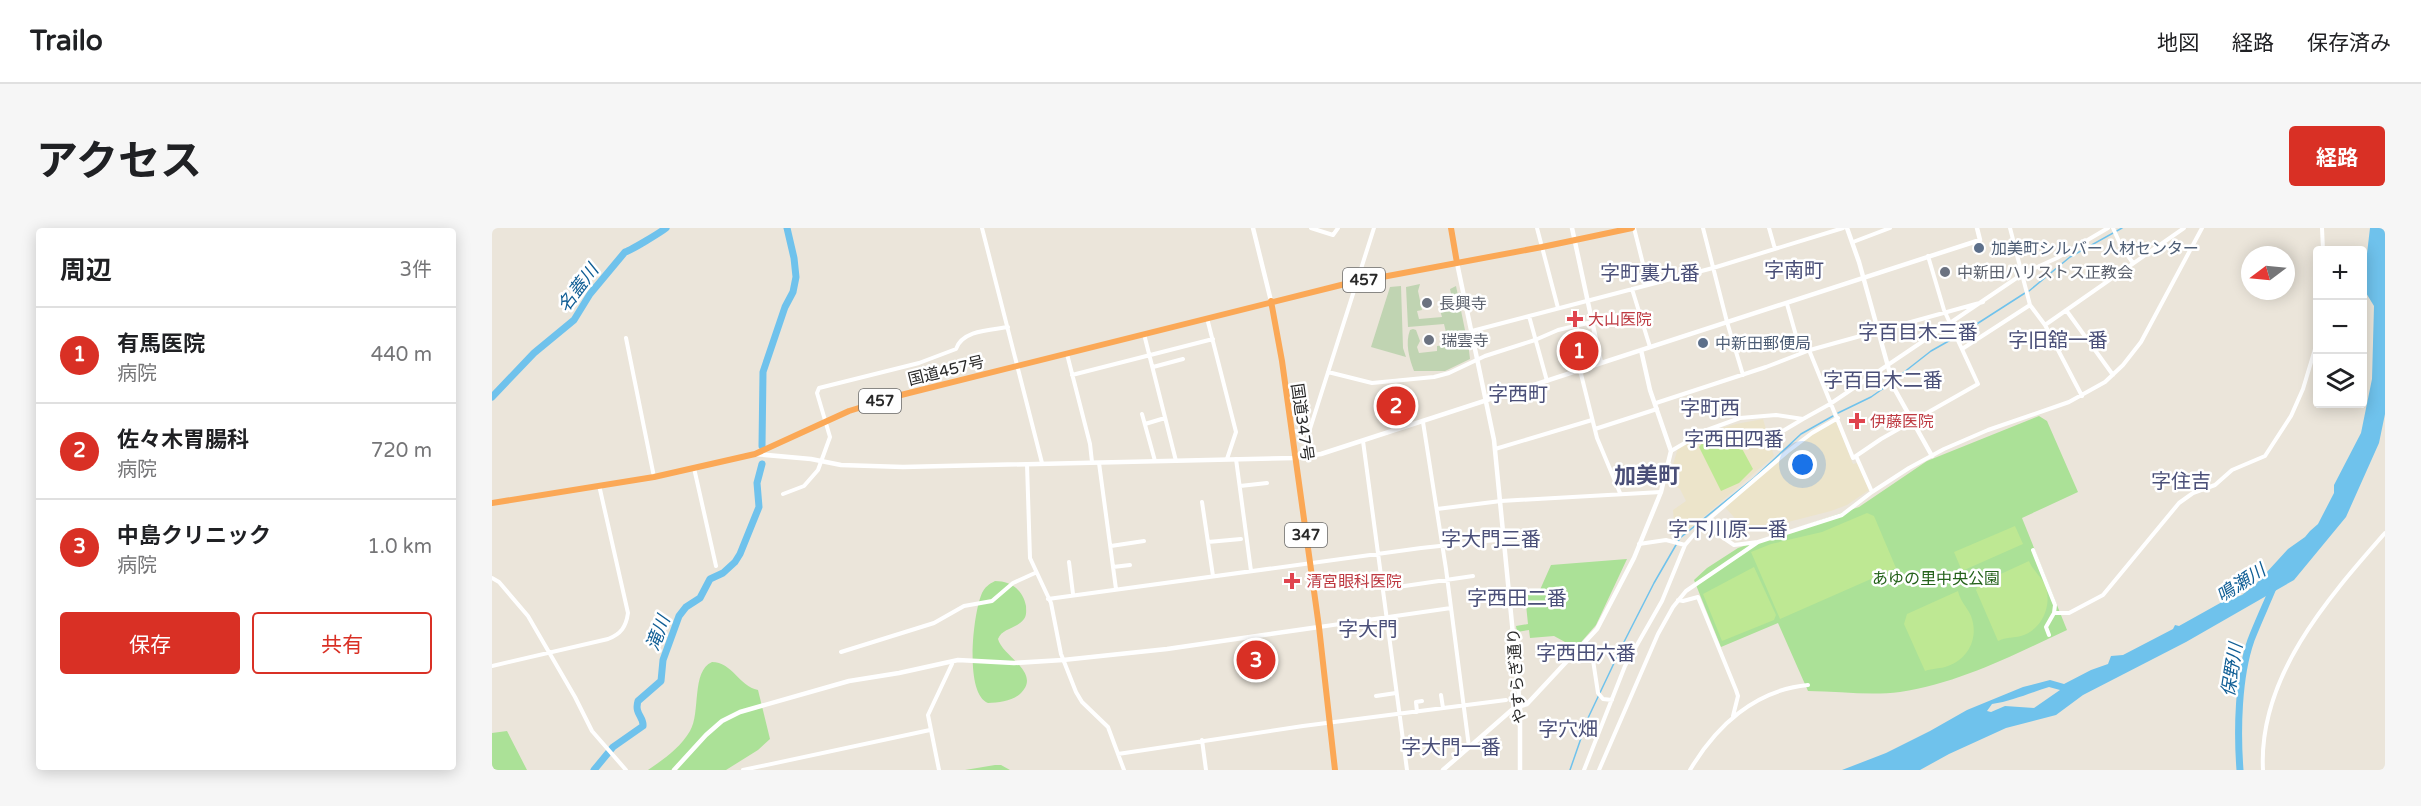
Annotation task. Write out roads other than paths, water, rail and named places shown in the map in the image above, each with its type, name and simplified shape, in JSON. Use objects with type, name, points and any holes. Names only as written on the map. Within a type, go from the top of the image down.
[{"type":"highway","points":[[1451,228],[1457,263]]},
{"type":"highway","name":"457","points":[[1271,301],[1358,281],[1633,228]]},
{"type":"highway","name":"国道457号","points":[[492,502],[654,477],[755,454],[849,411],[901,395],[1271,301]]},
{"type":"highway","name":"国道347号","points":[[1271,301],[1319,627],[1335,770]]},
{"type":"street","points":[[982,228],[1042,463]]},
{"type":"street","points":[[1253,228],[1271,301]]},
{"type":"street","points":[[1311,228],[1333,235],[1338,228]]},
{"type":"street","points":[[1291,431],[1309,432],[1374,228]]},
{"type":"street","points":[[1537,228],[1558,308]]},
{"type":"street","points":[[1572,228],[1601,363]]},
{"type":"street","points":[[1633,228],[1648,284]]},
{"type":"street","points":[[1703,228],[1743,375]]},
{"type":"street","points":[[1769,228],[1775,249]]},
{"type":"street","points":[[1472,331],[1713,268],[1845,228],[1853,242],[1894,388],[1932,456]]},
{"type":"street","points":[[1853,242],[1890,228]]},
{"type":"street","points":[[755,454],[841,465],[903,467],[1295,458],[1321,454],[1980,240],[1977,228]]},
{"type":"street","points":[[2010,228],[2030,305],[2045,325],[2082,396]]},
{"type":"street","points":[[1771,438],[1830,404],[2021,276],[2108,228]]},
{"type":"street","points":[[2113,228],[2121,246],[2133,263]]},
{"type":"street","points":[[2045,325],[2184,228]]},
{"type":"street","points":[[1703,524],[1734,545],[1758,542],[1833,519],[1842,515],[1872,492],[1932,456],[1988,430],[2082,396],[2113,375],[2141,342],[2202,228]]},
{"type":"street","points":[[2322,228],[2322,246]]},
{"type":"street","points":[[1809,350],[1853,458],[1881,439],[1978,384],[1945,313],[1928,256]]},
{"type":"street","name":"やすらぎ通り","points":[[1457,263],[1495,449],[1520,706],[1520,770]]},
{"type":"street","points":[[1632,289],[1650,347]]},
{"type":"street","points":[[1595,429],[1809,350],[1983,302]]},
{"type":"street","points":[[1786,304],[1801,353]]},
{"type":"street","points":[[1962,349],[2030,305]]},
{"type":"street","points":[[2066,310],[2113,375]]},
{"type":"street","points":[[1529,316],[1547,381]]},
{"type":"street","points":[[1207,317],[1236,432],[1227,459]]},
{"type":"street","points":[[1328,372],[1372,383],[1442,375],[1477,359],[1558,330],[1592,322]]},
{"type":"street","points":[[783,494],[804,486],[821,461],[830,437],[817,393],[819,388],[919,363],[956,349],[958,343],[966,337],[1008,327]]},
{"type":"street","points":[[1144,333],[1176,461]]},
{"type":"street","points":[[626,338],[654,477]]},
{"type":"street","points":[[1072,375],[1213,339]]},
{"type":"street","points":[[1443,770],[1514,708],[1527,705],[1597,629],[1639,544],[1661,492],[1671,451],[1650,390],[1641,350]]},
{"type":"street","points":[[1067,353],[1090,444],[1092,462]]},
{"type":"street","points":[[2054,613],[2069,613],[2103,595],[2179,503],[2193,493],[2216,485],[2232,470],[2265,456],[2291,416],[2303,389],[2314,354]]},
{"type":"street","points":[[1153,367],[1184,359]]},
{"type":"street","points":[[1580,370],[1592,420],[1620,493]]},
{"type":"street","points":[[1142,414],[1155,461]]},
{"type":"street","points":[[1671,451],[1707,430],[1740,418],[1776,415],[1803,419]]},
{"type":"street","points":[[1584,770],[1625,666],[1662,601],[1681,543],[1786,452],[1837,416]]},
{"type":"street","points":[[1145,424],[1165,418]]},
{"type":"street","points":[[1495,449],[1592,420]]},
{"type":"street","points":[[1423,422],[1448,580],[1469,747]]},
{"type":"street","points":[[1363,441],[1407,770]]},
{"type":"street","points":[[1856,456],[1872,492]]},
{"type":"street","points":[[1236,459],[1251,571]]},
{"type":"street","points":[[1099,463],[1116,590]]},
{"type":"street","points":[[1027,464],[1030,558],[1035,573],[1051,603],[1063,660],[1079,698],[1108,727],[1124,770]]},
{"type":"street","points":[[694,468],[716,566]]},
{"type":"street","points":[[1240,486],[1267,483]]},
{"type":"street","points":[[492,666],[618,635],[627,622],[628,613],[598,485]]},
{"type":"street","points":[[1437,509],[1501,501],[1661,492]]},
{"type":"street","points":[[1202,502],[1213,576]]},
{"type":"street","points":[[2263,770],[2263,750],[2268,718],[2274,696],[2292,656],[2337,589],[2385,533]]},
{"type":"street","points":[[1208,542],[1241,538]]},
{"type":"street","points":[[1048,599],[1443,545],[1504,539]]},
{"type":"street","points":[[1639,544],[1666,540],[1681,543]]},
{"type":"street","points":[[1111,546],[1144,541]]},
{"type":"street","points":[[1599,770],[1658,634],[1678,600],[1700,581],[1758,542]]},
{"type":"street","points":[[2033,550],[2054,600],[2054,613],[2046,627],[2049,635]]},
{"type":"street","points":[[1069,562],[1074,594]]},
{"type":"street","points":[[1113,567],[1130,565]]},
{"type":"street","points":[[841,652],[934,623],[964,606],[992,600],[1013,583],[1035,573]]},
{"type":"street","points":[[1384,589],[1473,576]]},
{"type":"street","points":[[492,578],[500,583],[528,616],[592,731],[626,770]]},
{"type":"street","points":[[1678,600],[1698,597],[1738,696],[1733,716]]},
{"type":"street","points":[[674,770],[706,735],[731,716],[849,681],[958,660],[1014,663],[1063,660],[1167,649],[1451,608]]},
{"type":"street","points":[[1582,646],[1593,660],[1598,693],[1603,699],[1612,700]]},
{"type":"street","points":[[939,770],[928,715],[952,664]]},
{"type":"street","points":[[1690,770],[1704,747],[1733,716],[1762,699],[1787,689],[1808,685]]},
{"type":"street","points":[[1376,696],[1396,693]]},
{"type":"street","points":[[1441,695],[1443,708]]},
{"type":"street","points":[[1118,754],[1202,740],[1506,700]]},
{"type":"street","points":[[1417,712],[1416,702],[1422,701]]},
{"type":"street","points":[[743,770],[930,730]]},
{"type":"street","points":[[1202,740],[1206,770]]},
{"type":"water","points":[[2370,228],[2385,228],[2385,414],[2379,443],[2346,517],[2294,580],[2186,642],[2083,695],[2056,715],[2006,728],[1920,770],[1842,770],[1886,753],[1967,710],[2023,687],[2050,680],[2064,684],[2108,664],[2111,656],[2123,655],[2173,629],[2175,625],[2179,626],[2222,602],[2242,595],[2256,584],[2288,549],[2318,524],[2334,493],[2334,485],[2361,433],[2372,379],[2374,306],[2367,295],[2367,254]],"holes":[[[2049,687],[2060,690],[2034,708],[2005,706],[1991,712],[1987,711],[1992,704]]]},
{"type":"waterway","name":"名蓋川","points":[[492,397],[534,353],[574,320],[590,294],[625,252],[666,228]]},
{"type":"waterway","name":"滝川","points":[[762,446],[763,372],[785,307],[793,292],[796,277],[787,228]]},
{"type":"waterway","points":[[2029,291],[2070,257],[2122,228]]},
{"type":"waterway","points":[[1958,336],[2025,293]]},
{"type":"waterway","points":[[1894,380],[1931,351],[1954,338]]},
{"type":"waterway","points":[[1838,413],[1871,397],[1891,383]]},
{"type":"waterway","points":[[1570,770],[1588,718],[1654,583],[1680,538],[1754,478],[1801,434],[1833,416]]},
{"type":"waterway","name":"滝川","points":[[594,770],[613,747],[643,726],[637,709],[638,701],[661,681],[663,660],[679,616],[686,607],[700,598],[710,579],[723,573],[740,554],[759,507],[757,483],[762,464]]},
{"type":"waterway","name":"保野川","points":[[2240,770],[2239,721],[2243,670],[2251,640],[2273,588]]},
{"type":"place","name":"加美町シルバー人材センター","points":[[1979,248]]},
{"type":"place","name":"中新田ハリストス正教会","points":[[1945,272]]},
{"type":"place","name":"長興寺","points":[[1427,303]]},
{"type":"place","name":"大山医院","points":[[1575,319]]},
{"type":"place","name":"瑞雲寺","points":[[1429,340]]},
{"type":"place","name":"中新田郵便局","points":[[1703,343]]},
{"type":"place","name":"有馬医院","points":[[1579,351]]},
{"type":"place","name":"佐々木胃腸科","points":[[1396,406]]},
{"type":"place","name":"伊藤医院","points":[[1857,421]]},
{"type":"place","name":"清宮眼科医院","points":[[1292,581]]},
{"type":"place","name":"中島クリニック","points":[[1256,660]]},
{"type":"district","name":"字南町","points":[[1794,270]]},
{"type":"district","name":"字町裏九番","points":[[1650,273]]},
{"type":"district","name":"字百目木三番","points":[[1918,332]]},
{"type":"district","name":"字旧舘一番","points":[[2058,340]]},
{"type":"district","name":"字百目木二番","points":[[1883,380]]},
{"type":"district","name":"字西町","points":[[1518,394]]},
{"type":"district","name":"字町西","points":[[1710,408]]},
{"type":"district","name":"字西田四番","points":[[1734,439]]},
{"type":"district","name":"加美町","points":[[1647,475]]},
{"type":"district","name":"字住吉","points":[[2181,481]]},
{"type":"district","name":"字下川原一番","points":[[1728,529]]},
{"type":"district","name":"字大門三番","points":[[1491,539]]},
{"type":"district","name":"字西田二番","points":[[1517,598]]},
{"type":"district","name":"字大門","points":[[1368,629]]},
{"type":"district","name":"字西田六番","points":[[1586,653]]},
{"type":"district","name":"字穴畑","points":[[1568,729]]},
{"type":"district","name":"字大門一番","points":[[1451,747]]},
{"type":"park label","name":"あゆの里中央公園","points":[[1936,578]]},
{"type":"water label","name":"鳴瀬川","points":[[2241,583]]}]
